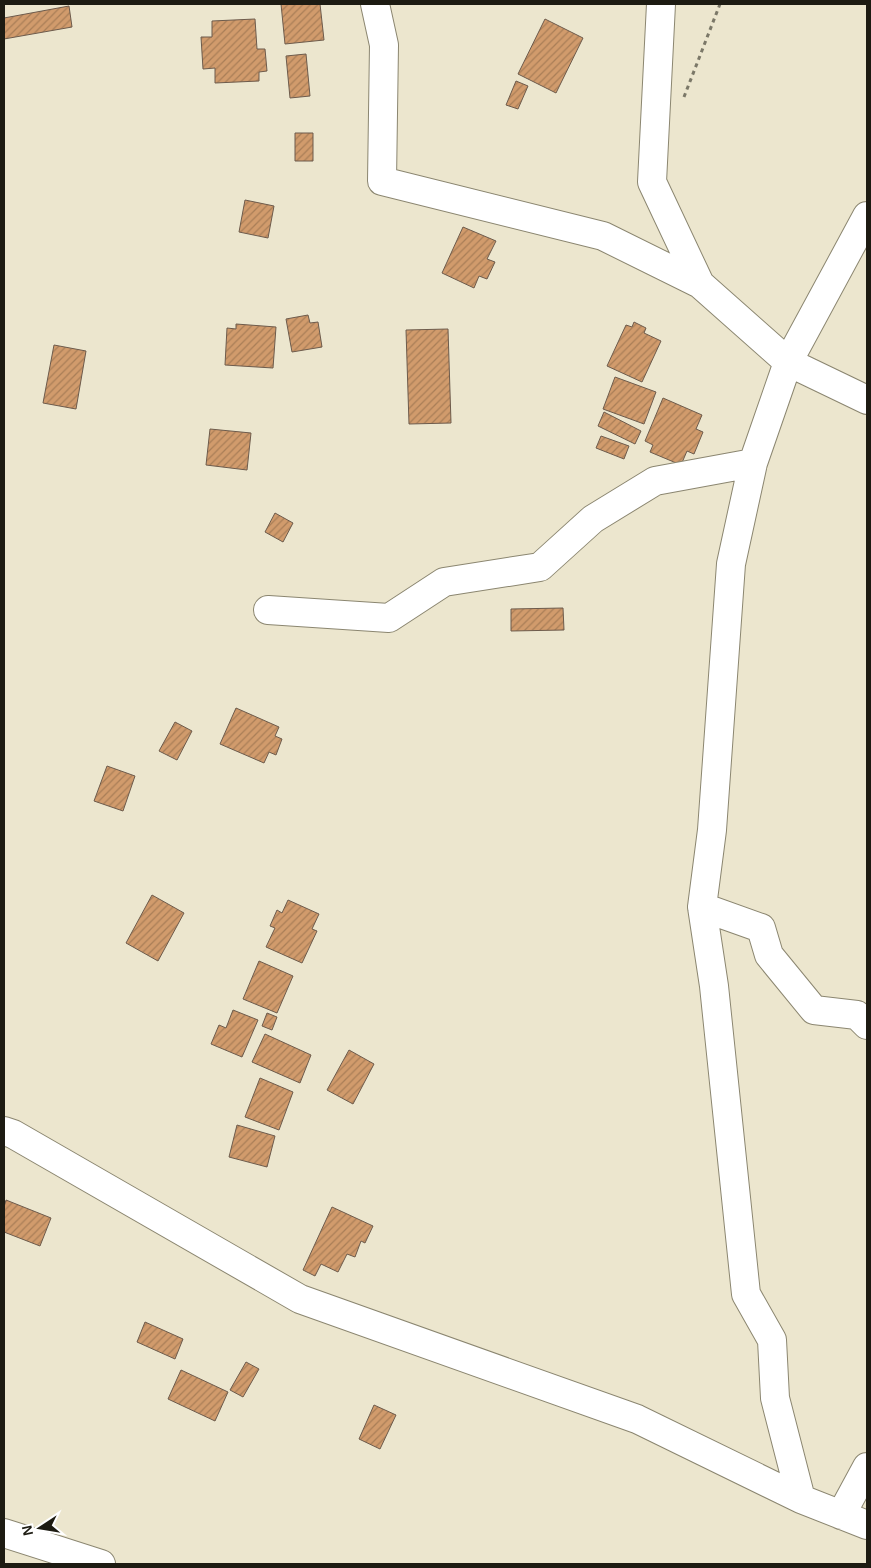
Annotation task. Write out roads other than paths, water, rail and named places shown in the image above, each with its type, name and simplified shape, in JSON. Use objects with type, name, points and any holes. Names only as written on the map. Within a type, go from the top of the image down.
[{"type":"street","points":[[375,4],[384,45],[382,181],[603,236],[700,284],[788,362],[867,400]]},
{"type":"street","points":[[662,4],[652,182],[700,284]]},
{"type":"street","points":[[801,1499],[775,1398],[772,1340],[746,1294],[714,986],[702,907],[712,830],[731,564],[753,463],[788,362],[867,216]]},
{"type":"street","points":[[268,610],[389,618],[444,582],[540,567],[593,519],[655,481],[753,463]]},
{"type":"street","points":[[702,907],[761,928],[769,955],[814,1010],[857,1015],[867,1025]]},
{"type":"street","points":[[4,1131],[13,1134],[300,1299],[637,1419],[801,1499],[867,1526]]},
{"type":"street","points":[[841,1515],[867,1467]]},
{"type":"street","points":[[4,1533],[101,1564]]}]
